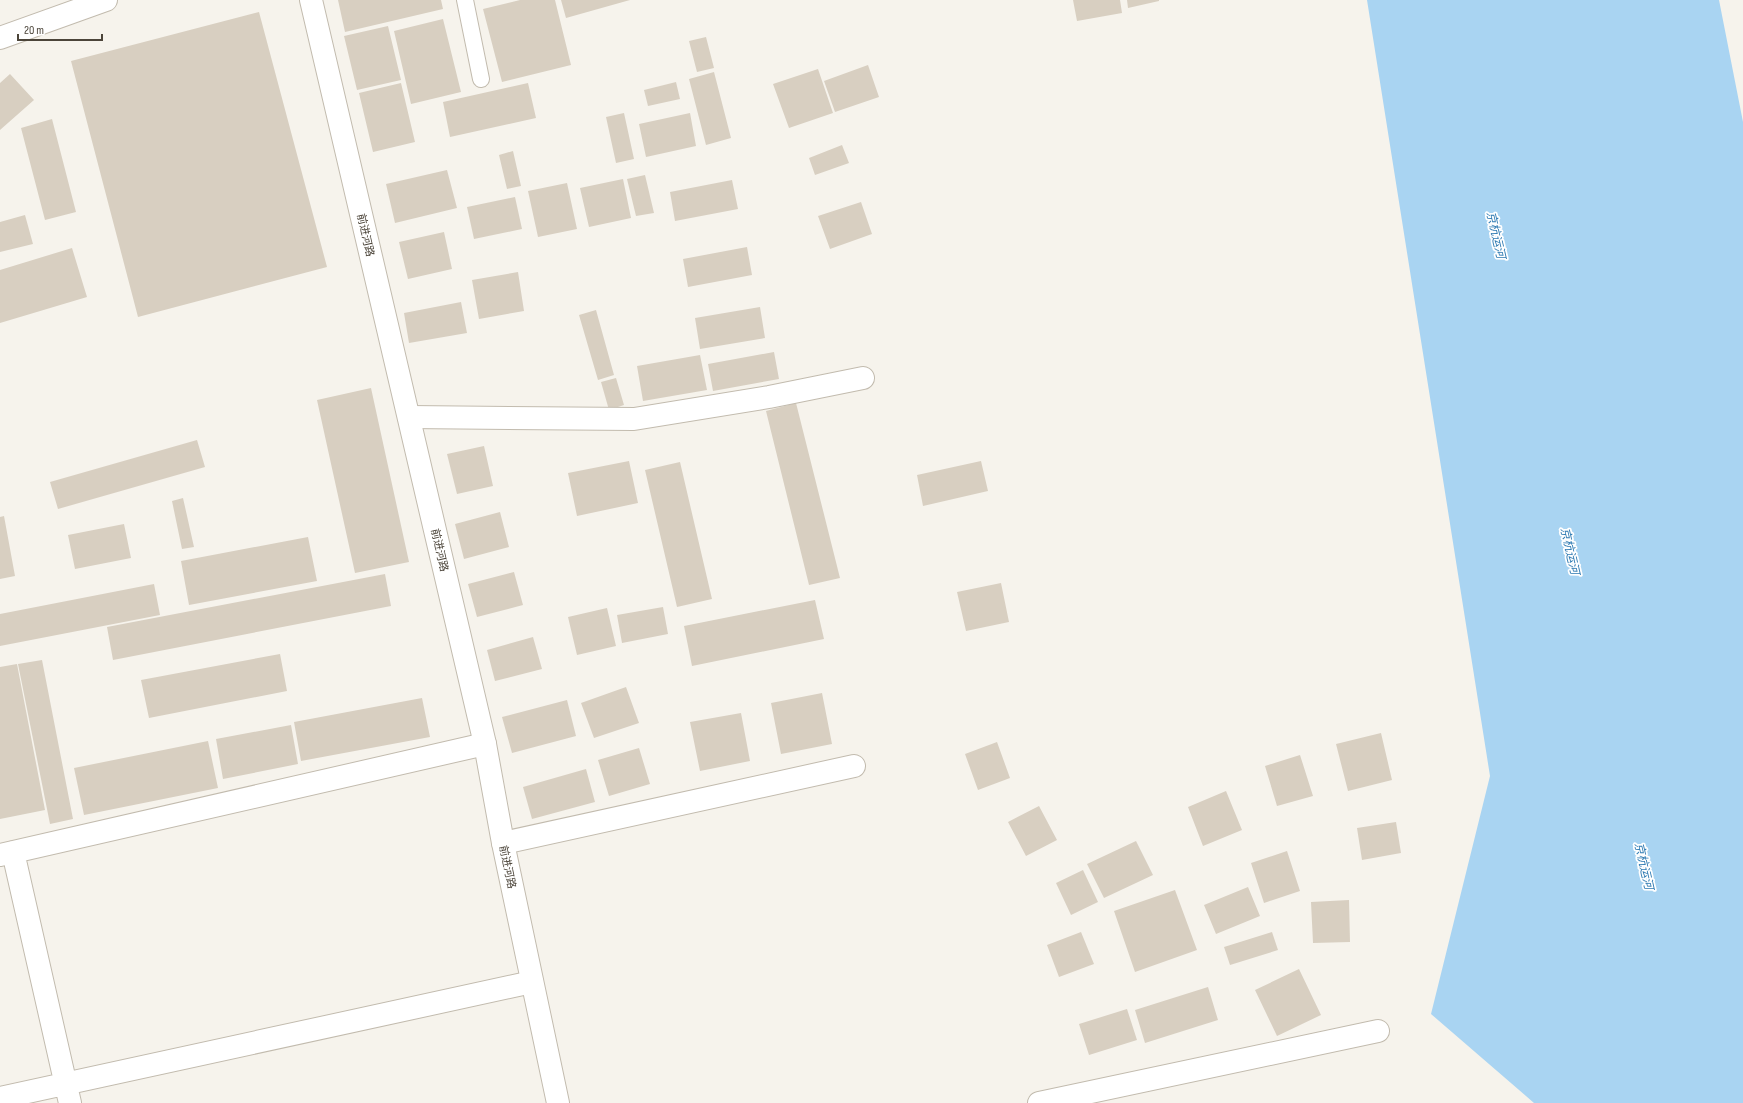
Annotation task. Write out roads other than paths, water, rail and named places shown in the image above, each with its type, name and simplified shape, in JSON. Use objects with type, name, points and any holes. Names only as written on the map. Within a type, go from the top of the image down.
[{"type":"street","points":[[0,38],[106,0]]},
{"type":"street","name":"前进河路","points":[[311,0],[485,744],[503,844],[558,1103]]},
{"type":"street","points":[[409,417],[634,419],[768,397],[863,378]]},
{"type":"street","points":[[68,1093],[6,853],[485,744]]},
{"type":"street","points":[[503,844],[854,766]]},
{"type":"street","points":[[0,1098],[68,1093],[532,982]]},
{"type":"street","points":[[1039,1103],[1378,1031]]},
{"type":"lane","points":[[465,0],[482,79]]},
{"type":"water","name":"京杭运河","points":[[1367,0],[1719,0],[1743,122],[1743,1103],[1534,1103],[1431,1014],[1490,776]]}]
